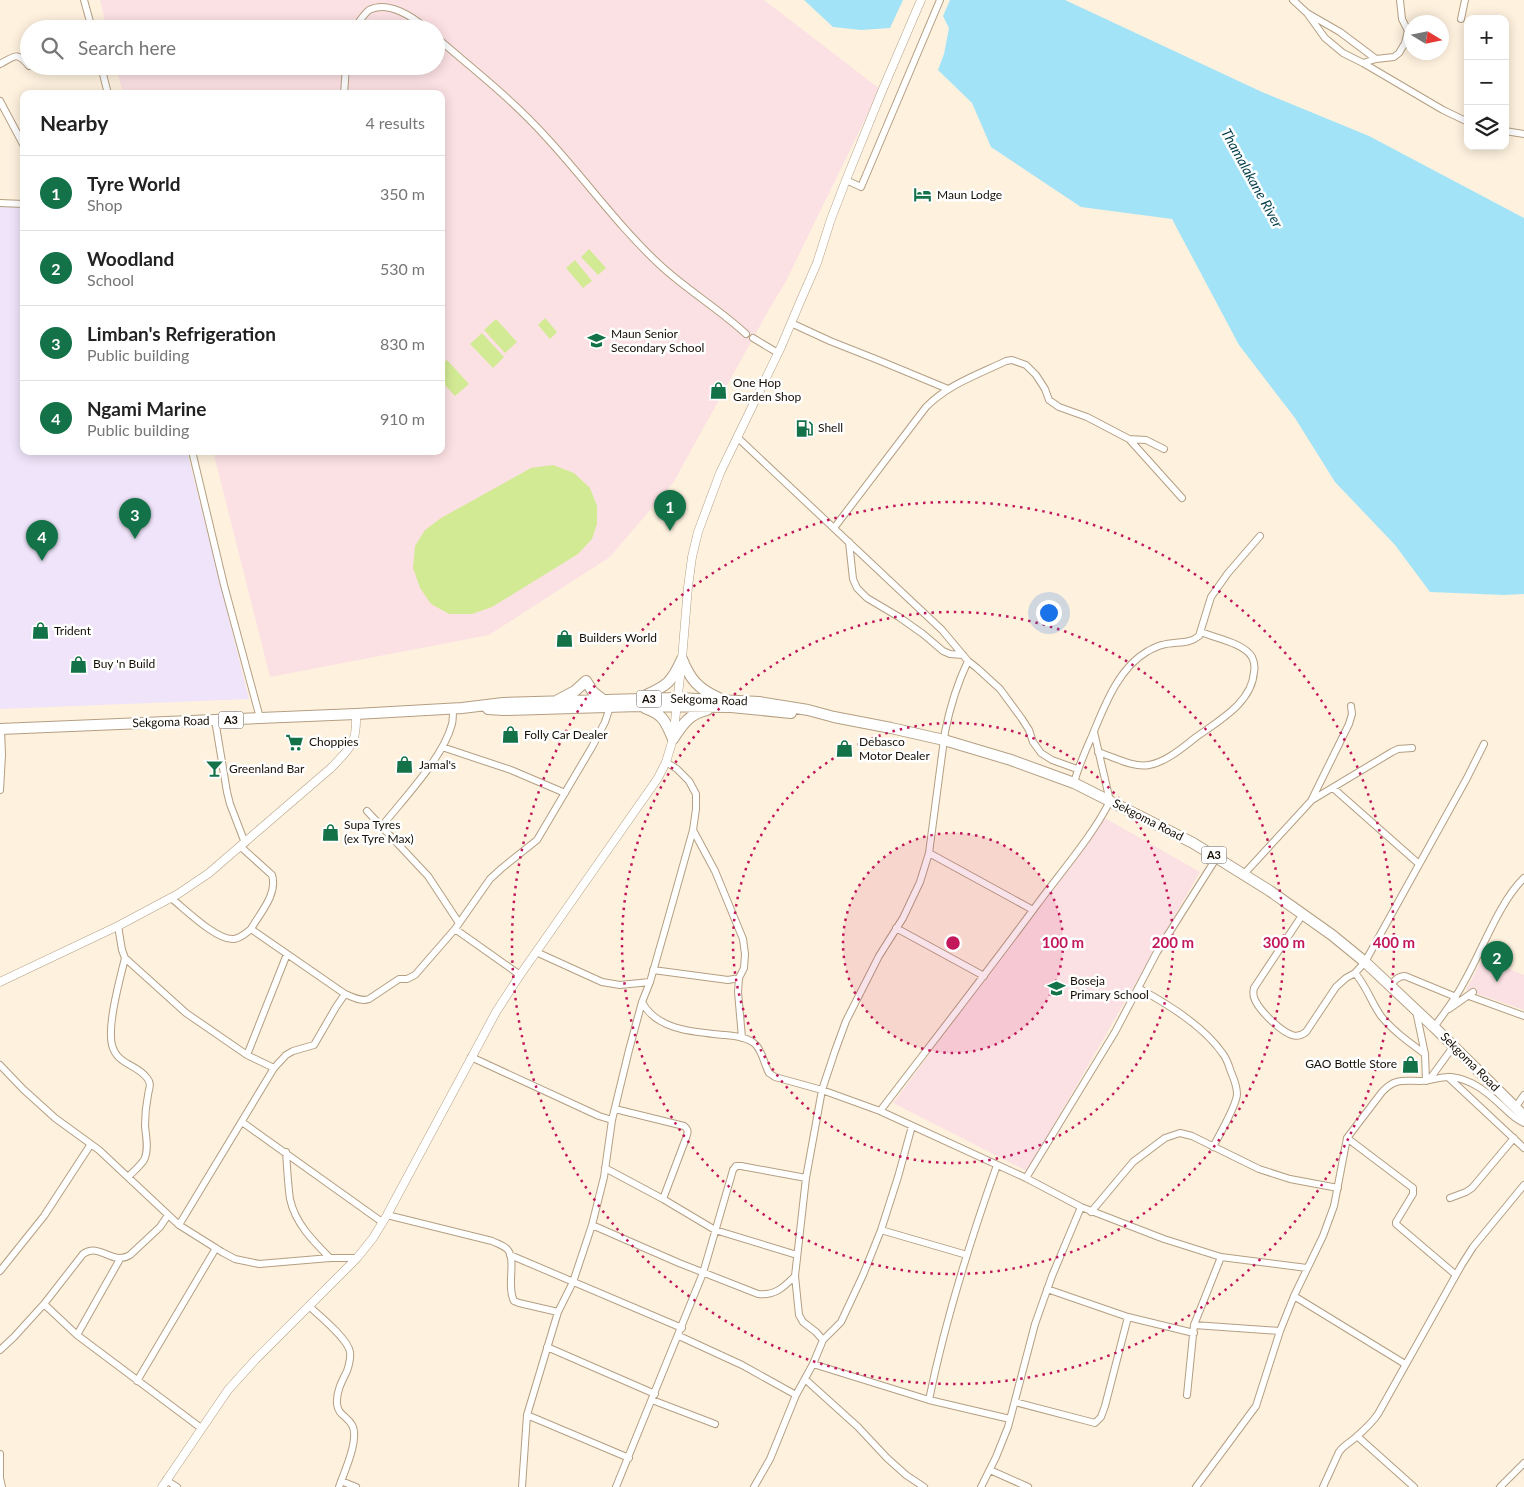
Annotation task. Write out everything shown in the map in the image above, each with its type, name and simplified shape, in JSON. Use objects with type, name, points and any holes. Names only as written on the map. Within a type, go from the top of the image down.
[{"type":"highway","points":[[673,739],[666,723],[660,716],[639,702],[667,684],[675,675],[682,659]]},
{"type":"highway","points":[[682,659],[694,683],[721,703]]},
{"type":"highway","points":[[554,701],[565,697],[586,681],[593,692],[606,703]]},
{"type":"highway","name":"Sekgoma Road","points":[[0,729],[356,714],[457,708],[503,703],[554,701],[606,703]]},
{"type":"highway","name":"Sekgoma Road","points":[[457,708],[504,710],[606,703],[758,702],[808,710],[944,740],[1011,760],[1074,783],[1186,839],[1244,874],[1303,914],[1365,962],[1524,1116]]},
{"type":"highway","points":[[673,739],[681,726],[696,713],[721,703]]},
{"type":"street","points":[[84,0],[90,20]]},
{"type":"street","points":[[177,1487],[164,1484],[215,1408],[242,1373],[310,1307],[357,1258],[373,1238],[496,1012],[658,778],[666,762],[673,739],[688,587],[698,532],[720,473],[778,353],[817,263],[846,180],[921,0]]},
{"type":"street","points":[[846,180],[861,187],[940,0]]},
{"type":"street","points":[[1293,0],[1308,13],[1340,32],[1376,59]]},
{"type":"street","points":[[1363,63],[1394,57],[1405,43],[1408,31],[1402,19],[1400,0]]},
{"type":"street","points":[[1461,19],[1465,0]]},
{"type":"street","points":[[360,20],[371,8],[383,5],[395,8],[416,20]]},
{"type":"street","points":[[1308,13],[1325,38],[1334,47],[1443,110],[1464,120]]},
{"type":"street","points":[[445,45],[509,98],[546,136],[634,239],[660,265],[725,315],[746,334]]},
{"type":"street","points":[[0,64],[14,56],[20,56]]},
{"type":"street","points":[[104,75],[107,90]]},
{"type":"street","points":[[344,90],[345,75]]},
{"type":"street","points":[[0,101],[20,138]]},
{"type":"street","points":[[1509,132],[1524,134]]},
{"type":"street","points":[[0,203],[20,204]]},
{"type":"street","points":[[791,323],[830,342],[948,389]]},
{"type":"street","points":[[753,338],[778,353]]},
{"type":"street","points":[[834,528],[926,407],[936,397],[948,389],[1006,361],[1012,360],[1030,368],[1045,389],[1049,400],[1059,407],[1087,417],[1130,439],[1182,498]]},
{"type":"street","points":[[737,437],[925,614],[966,658],[990,679],[1010,702],[1029,730],[1033,742],[1041,753],[1052,760],[1077,769]]},
{"type":"street","points":[[1130,439],[1146,440],[1164,449]]},
{"type":"street","points":[[193,455],[224,585],[260,718]]},
{"type":"street","points":[[1074,783],[1077,769],[1102,710],[1122,676],[1133,662],[1147,652],[1162,645],[1184,643],[1199,636],[1211,597],[1228,572],[1260,536]]},
{"type":"street","points":[[849,542],[852,580],[867,598],[907,623],[944,651],[966,658]]},
{"type":"street","points":[[1098,752],[1137,765],[1148,765],[1158,762],[1171,755],[1231,712],[1243,699],[1250,688],[1254,674],[1252,657],[1235,645],[1201,632]]},
{"type":"street","points":[[823,1340],[803,1322],[799,1315],[795,1276],[806,1178],[822,1090],[846,1021],[920,882],[929,853],[944,740],[954,695],[966,658]]},
{"type":"street","points":[[251,929],[346,994],[360,1000],[365,1001],[399,979],[412,978],[457,926],[490,879],[537,840],[605,722],[606,703]]},
{"type":"street","points":[[1244,874],[1310,801],[1349,724],[1352,714],[1351,706]]},
{"type":"street","points":[[382,826],[430,767],[442,747],[457,708]]},
{"type":"street","points":[[0,982],[118,926],[171,898],[209,873],[346,754],[356,734],[356,714]]},
{"type":"street","points":[[171,898],[217,935],[228,939],[236,939],[251,929],[272,894],[274,880],[272,875],[243,845],[227,792],[215,720]]},
{"type":"street","points":[[0,729],[2,756],[0,790]]},
{"type":"street","points":[[880,1111],[1033,910],[1095,826],[1110,801],[1094,732]]},
{"type":"street","points":[[1303,914],[1254,988],[1254,998],[1258,1005],[1275,1024],[1293,1036],[1301,1036],[1306,1032],[1336,987],[1355,973],[1365,962],[1484,744]]},
{"type":"street","points":[[442,747],[511,770],[565,793]]},
{"type":"street","points":[[1310,801],[1392,752],[1398,749],[1412,748]]},
{"type":"street","points":[[522,1487],[527,1415],[558,1312],[573,1282],[592,1225],[605,1168],[612,1120],[642,1002],[650,982],[692,830],[696,809],[696,794],[689,781],[677,769],[666,762]]},
{"type":"street","points":[[1333,788],[1418,864]]},
{"type":"street","points":[[367,811],[428,876],[457,926],[520,975]]},
{"type":"street","points":[[692,830],[715,871],[743,939],[744,968],[739,978],[742,1038]]},
{"type":"street","points":[[929,853],[1033,910]]},
{"type":"street","points":[[1026,1178],[1115,1032],[1157,952],[1217,857]]},
{"type":"street","points":[[1434,1027],[1456,997],[1502,909],[1521,886],[1524,878]]},
{"type":"street","points":[[118,926],[125,958],[186,1013],[247,1055],[274,1068]]},
{"type":"street","points":[[896,928],[984,976]]},
{"type":"street","points":[[536,952],[602,982],[620,985],[650,982]]},
{"type":"street","points":[[247,1055],[287,954]]},
{"type":"street","points":[[125,958],[115,996],[111,1035],[112,1046],[120,1060],[145,1075],[151,1087],[146,1114],[147,1146],[144,1159],[128,1177]]},
{"type":"street","points":[[653,970],[728,980],[739,978]]},
{"type":"street","points":[[1355,973],[1366,987],[1381,1016],[1425,1054]]},
{"type":"street","points":[[1390,986],[1401,976],[1405,976],[1456,997]]},
{"type":"street","points":[[1138,988],[1178,1011],[1204,1033],[1225,1056],[1234,1078],[1237,1094],[1232,1112],[1213,1147]]},
{"type":"street","points":[[179,1225],[274,1068],[292,1051],[314,1045],[336,1007],[346,994]]},
{"type":"street","points":[[1446,1011],[1471,994],[1524,1016]]},
{"type":"street","points":[[642,1002],[651,1013],[665,1023],[678,1028],[750,1040],[761,1051],[769,1073],[775,1077],[822,1090],[880,1111],[997,1164],[1091,1212],[1221,1257],[1307,1268]]},
{"type":"street","points":[[1416,1010],[1425,1054],[1427,1080]]},
{"type":"street","points":[[1427,1080],[1453,1047]]},
{"type":"street","points":[[471,1057],[599,1116],[612,1120]]},
{"type":"street","points":[[0,1065],[55,1118],[91,1144],[179,1225],[236,1259],[259,1264],[330,1258],[357,1258]]},
{"type":"street","points":[[1448,1077],[1524,1148]]},
{"type":"street","points":[[1196,1487],[1256,1406],[1280,1330],[1323,1236],[1334,1206],[1345,1144],[1388,1085],[1401,1080],[1427,1080],[1448,1077],[1465,1080],[1480,1088],[1517,1120],[1524,1123]]},
{"type":"street","points":[[1515,1108],[1524,1094]]},
{"type":"street","points":[[615,1109],[687,1128],[686,1138],[663,1199]]},
{"type":"street","points":[[242,1122],[382,1222]]},
{"type":"street","points":[[755,1486],[770,1459],[796,1395],[806,1380],[823,1340],[844,1317],[863,1275],[881,1230],[912,1126]]},
{"type":"street","points":[[1091,1212],[1133,1162],[1165,1138],[1180,1133],[1192,1136],[1259,1168],[1290,1179],[1338,1188]]},
{"type":"street","points":[[1348,1138],[1413,1188],[1413,1194],[1396,1224],[1456,1275]]},
{"type":"street","points":[[1450,1198],[1472,1188],[1514,1138]]},
{"type":"street","points":[[0,1271],[44,1216],[91,1144]]},
{"type":"street","points":[[286,1152],[290,1199],[296,1215],[305,1231],[330,1258]]},
{"type":"street","points":[[929,1400],[939,1354],[967,1255],[997,1164]]},
{"type":"street","points":[[616,1487],[704,1273],[733,1170],[736,1166],[747,1166],[806,1178]]},
{"type":"street","points":[[605,1168],[715,1230],[797,1255]]},
{"type":"street","points":[[1324,1487],[1339,1452],[1373,1421],[1378,1414],[1473,1248],[1524,1185]]},
{"type":"street","points":[[981,1487],[990,1470],[1010,1419],[1035,1324],[1081,1207]]},
{"type":"street","points":[[0,1350],[14,1338],[44,1304],[83,1254],[88,1250],[101,1252],[120,1259],[125,1258],[160,1226],[168,1215]]},
{"type":"street","points":[[387,1215],[492,1241],[508,1249],[510,1255],[510,1290],[514,1300],[519,1303],[558,1312]]},
{"type":"street","points":[[592,1225],[758,1294],[767,1295],[775,1292],[795,1276]]},
{"type":"street","points":[[881,1230],[967,1255]]},
{"type":"street","points":[[137,1381],[216,1248]]},
{"type":"street","points":[[510,1255],[682,1328]]},
{"type":"street","points":[[1187,1395],[1194,1325],[1221,1257]]},
{"type":"street","points":[[77,1335],[120,1259]]},
{"type":"street","points":[[1048,1290],[1128,1317],[1194,1333]]},
{"type":"street","points":[[1294,1296],[1405,1364]]},
{"type":"street","points":[[44,1304],[77,1335],[201,1428]]},
{"type":"street","points":[[310,1307],[330,1325],[350,1351],[350,1362],[340,1385],[337,1405],[339,1412],[354,1427],[351,1452],[340,1484],[356,1487]]},
{"type":"street","points":[[1015,1402],[1095,1423],[1102,1417],[1128,1317]]},
{"type":"street","points":[[1194,1325],[1280,1330]]},
{"type":"street","points":[[679,1336],[742,1365],[796,1395]]},
{"type":"street","points":[[547,1347],[715,1424]]},
{"type":"street","points":[[813,1364],[929,1400],[1010,1419]]},
{"type":"street","points":[[806,1380],[858,1427],[906,1476],[924,1487]]},
{"type":"street","points":[[527,1415],[629,1458]]},
{"type":"street","points":[[1357,1436],[1414,1487]]},
{"type":"street","points":[[0,1454],[2,1487]]},
{"type":"street","points":[[1500,1487],[1524,1463]]},
{"type":"street","points":[[990,1470],[1028,1487]]},
{"type":"shaded area","name":"Maun Senior Secondary School","points":[[100,0],[764,0],[880,89],[786,281],[673,483],[610,557],[489,635],[270,677],[214,455],[445,455],[445,90],[122,90],[118,75],[445,75],[445,20],[105,20]]},
{"type":"shaded area","points":[[0,205],[20,207],[20,455],[188,455],[249,699],[0,709]]},
{"type":"shaded area","name":"Boseja Primary School","points":[[1105,818],[1200,872],[1027,1171],[893,1103]]},
{"type":"shaded area","points":[[1483,958],[1524,975],[1524,1010],[1466,990]]},
{"type":"green space","points":[[589,249],[606,268],[598,275],[581,257]]},
{"type":"green space","points":[[575,260],[592,281],[583,288],[566,268]]},
{"type":"green space","points":[[545,318],[557,332],[550,339],[538,325]]},
{"type":"green space","points":[[496,319],[517,342],[505,353],[484,330]]},
{"type":"green space","points":[[482,333],[504,357],[493,368],[470,344]]},
{"type":"green space","points":[[447,360],[469,384],[455,396],[445,385],[445,362]]},
{"type":"green space","points":[[553,465],[574,473],[590,488],[597,506],[597,524],[592,539],[578,554],[492,607],[472,614],[449,614],[431,604],[420,588],[413,568],[415,546],[425,530],[441,518],[531,468]]},
{"type":"water","points":[[804,0],[903,0],[890,28],[861,30],[833,27]]},
{"type":"water","name":"Thamalakane River","points":[[950,0],[1065,0],[1262,92],[1369,136],[1524,218],[1524,594],[1430,592],[1395,545],[1335,482],[1295,418],[1239,345],[1172,219],[1081,207],[991,147],[972,103],[938,70],[944,54],[949,28],[943,16]]},
{"type":"place","name":"Maun Lodge","points":[[923,195]]},
{"type":"place","name":"Maun Senior Secondary School","points":[[597,341]]},
{"type":"place","name":"One Hop Garden Shop","points":[[719,390]]},
{"type":"place","name":"Shell","points":[[804,428]]},
{"type":"place","name":"Tyre World","points":[[670,531]]},
{"type":"place","name":"Limban's Refrigeration","points":[[135,539]]},
{"type":"place","name":"Ngami Marine","points":[[42,561]]},
{"type":"place","name":"Trident","points":[[40,631]]},
{"type":"place","name":"Builders World","points":[[565,638]]},
{"type":"place","name":"Buy 'n Build","points":[[79,664]]},
{"type":"place","name":"Folly Car Dealer","points":[[510,735]]},
{"type":"place","name":"Choppies","points":[[295,742]]},
{"type":"place","name":"Debasco Motor Dealer","points":[[845,749]]},
{"type":"place","name":"Jamal's","points":[[405,765]]},
{"type":"place","name":"Greenland Bar","points":[[215,769]]},
{"type":"place","name":"Supa Tyres (ex Tyre Max)","points":[[330,832]]},
{"type":"place","name":"Woodland","points":[[1497,982]]},
{"type":"place","name":"Boseja Primary School","points":[[1056,988]]},
{"type":"place","name":"GAO Bottle Store","points":[[1411,1064]]}]
